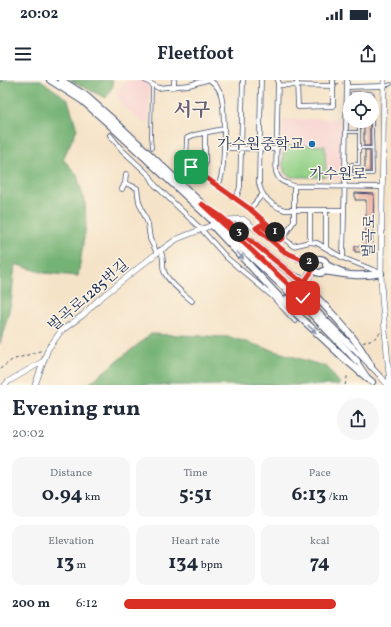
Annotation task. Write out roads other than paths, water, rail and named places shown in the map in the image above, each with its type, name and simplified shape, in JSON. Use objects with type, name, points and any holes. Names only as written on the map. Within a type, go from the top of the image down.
[{"type":"main road","points":[[50,80],[83,101],[199,205],[219,215],[294,276],[306,280]]},
{"type":"main road","points":[[61,80],[86,96],[199,205],[352,347]]},
{"type":"main road","points":[[199,205],[209,222],[284,302],[373,383]]},
{"type":"main road","points":[[299,258],[323,260],[326,265],[347,275]]},
{"type":"main road","points":[[299,258],[313,266],[315,270],[321,272],[371,276],[381,273]]},
{"type":"main road","points":[[319,259],[315,260],[306,280],[308,288],[342,324],[361,348],[371,366]]},
{"type":"main road","points":[[284,302],[306,280],[326,269],[326,265]]},
{"type":"main road","points":[[301,300],[357,361]]},
{"type":"street","points":[[146,80],[158,88],[189,85],[209,80],[215,83],[222,97],[224,148],[221,178],[217,186]]},
{"type":"street","points":[[174,80],[174,86]]},
{"type":"street","points":[[236,199],[240,188],[243,80]]},
{"type":"street","points":[[261,80],[259,183],[262,195],[278,207],[285,210],[344,210]]},
{"type":"street","name":"벌곡로","points":[[384,80],[381,273],[389,385]]},
{"type":"street","points":[[278,82],[298,82],[315,82],[333,83],[333,106],[298,106],[298,82]]},
{"type":"street","name":"가수원로","points":[[278,82],[276,172],[278,178],[283,182],[294,186],[382,187]]},
{"type":"street","points":[[342,258],[347,84],[384,86]]},
{"type":"street","points":[[223,129],[190,136],[187,138],[186,163],[250,209],[293,246],[310,242],[317,243],[342,258],[381,273]]},
{"type":"street","points":[[200,173],[205,165],[205,133]]},
{"type":"street","points":[[110,136],[122,150],[150,176],[155,184],[201,229],[227,258],[272,296],[295,321]]},
{"type":"street","points":[[224,148],[277,149]]},
{"type":"street","points":[[122,189],[125,183],[126,174]]},
{"type":"street","points":[[125,183],[138,188],[139,202],[148,224],[150,239],[164,257],[164,271],[168,278],[192,301]]},
{"type":"street","name":"가수원로","points":[[283,238],[294,221],[294,186]]},
{"type":"street","points":[[250,209],[262,195]]},
{"type":"street","points":[[310,210],[310,242]]},
{"type":"street","points":[[326,210],[326,248]]},
{"type":"street","points":[[227,220],[243,219],[285,252],[299,258]]},
{"type":"street","points":[[256,228],[261,225],[280,240],[283,238]]},
{"type":"street","name":"벌곡로1285번길","points":[[35,385],[42,362],[48,349],[61,331],[83,315],[98,300],[158,251],[177,239],[210,226]]},
{"type":"street","points":[[352,347],[389,385]]},
{"type":"street","points":[[357,361],[373,383]]},
{"type":"street","points":[[5,385],[9,381],[42,362]]},
{"type":"lane","points":[[384,86],[391,84]]},
{"type":"lane","points":[[152,85],[152,148]]},
{"type":"lane","points":[[359,128],[359,164],[351,164],[351,174],[373,174],[372,128]]},
{"type":"lane","points":[[345,132],[359,132]]},
{"type":"lane","points":[[359,148],[373,148]]},
{"type":"place","name":"가수원중학교","points":[[312,144]]},
{"type":"district","name":"서구","points":[[192,109]]}]
